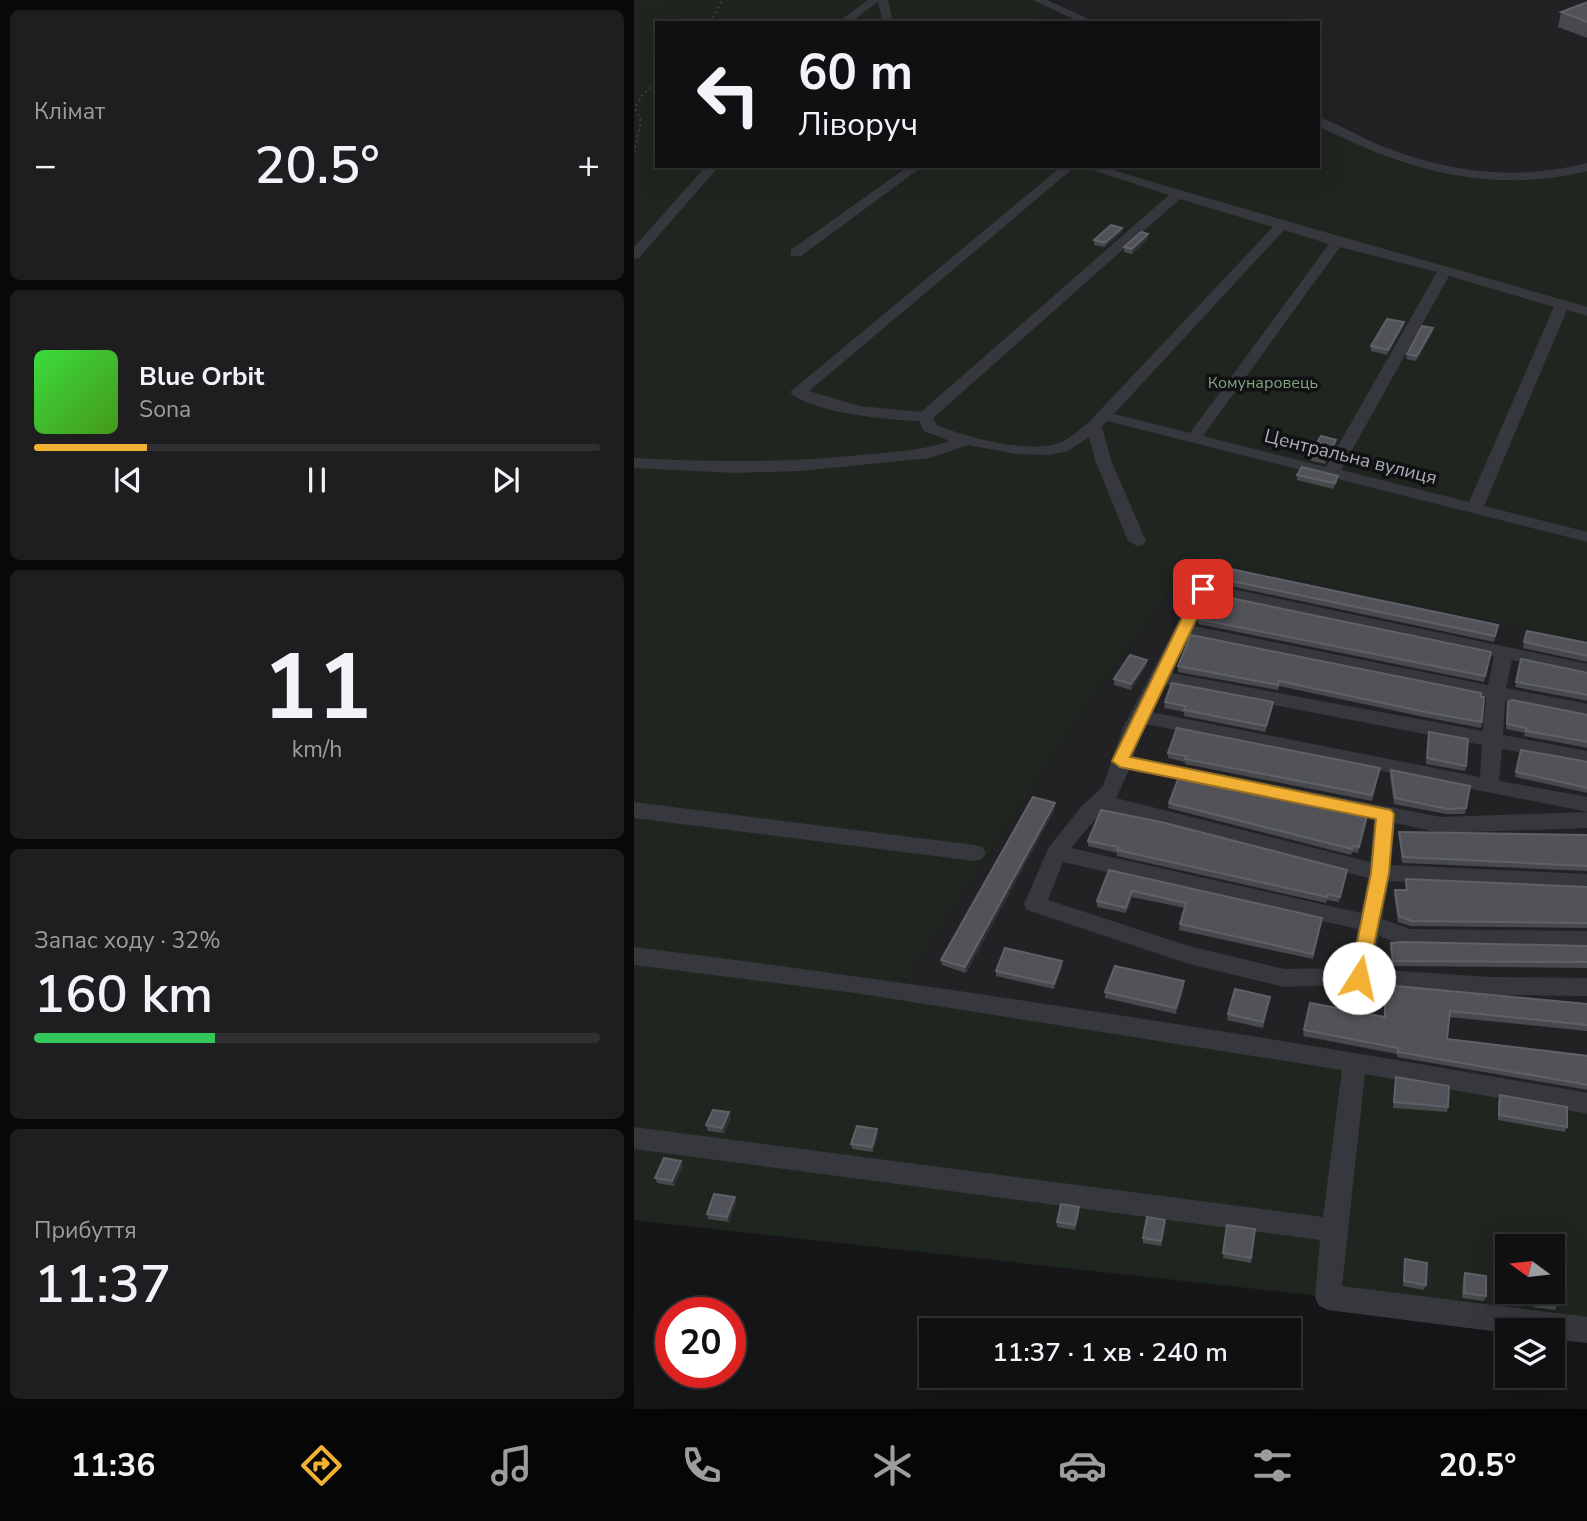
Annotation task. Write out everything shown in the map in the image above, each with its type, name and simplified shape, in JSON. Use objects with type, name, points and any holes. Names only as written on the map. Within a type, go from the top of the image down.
[{"type":"street","points":[[845,21],[875,0]]},
{"type":"street","points":[[883,0],[888,21]]},
{"type":"street","points":[[1038,0],[1087,21]]},
{"type":"street","points":[[1320,122],[1392,155],[1476,176],[1523,180],[1566,174],[1588,167]]},
{"type":"street","points":[[634,255],[711,168]]},
{"type":"street","points":[[796,253],[914,168]]},
{"type":"street","points":[[1068,168],[798,392],[820,402],[848,409],[925,417],[1179,193]]},
{"type":"street","points":[[1093,168],[1337,242],[1588,312]]},
{"type":"street","points":[[1194,438],[1337,242]]},
{"type":"street","points":[[1331,473],[1445,271]]},
{"type":"street","points":[[1475,508],[1562,305]]},
{"type":"street","points":[[925,417],[930,428],[965,441],[1044,450],[1063,447],[1099,421]]},
{"type":"street","points":[[634,463],[735,468],[801,466],[930,453],[965,441]]},
{"type":"street","points":[[1588,711],[1182,630],[1120,761],[1112,790],[1056,853],[1035,904],[1234,967],[1284,978],[1359,978],[1490,986],[1588,987]]},
{"type":"street","points":[[1504,652],[1588,670]]},
{"type":"street","points":[[1161,677],[1588,758]]},
{"type":"street","points":[[1140,716],[1489,786]]},
{"type":"street","points":[[1120,761],[1441,825],[1588,820]]},
{"type":"street","points":[[1100,802],[1380,873],[1588,882]]},
{"type":"street","points":[[634,810],[975,853]]},
{"type":"street","points":[[1359,978],[1380,873],[1385,814]]},
{"type":"street","points":[[1056,853],[1369,923],[1409,938],[1588,940]]},
{"type":"street","points":[[634,956],[855,984],[1355,1062],[1588,1104]]},
{"type":"street","points":[[1355,1062],[1328,1297],[1588,1330]]},
{"type":"street","points":[[634,1138],[1334,1230]]},
{"type":"lane","points":[[1137,541],[1107,472],[1099,421],[1282,225]]},
{"type":"lane","name":"Центральна вулиця","points":[[1099,421],[1194,438],[1588,537]]},
{"type":"lane","points":[[1182,630],[1203,589],[1504,652],[1496,692],[1489,786],[1588,805]]},
{"type":"path","points":[[711,21],[722,0]]},
{"type":"path","points":[[634,153],[641,121],[635,108],[642,95],[655,84]]},
{"type":"shaded area","points":[[1038,0],[1587,0],[1587,167],[1566,174],[1523,180],[1476,176],[1392,155],[1320,122],[1320,21],[1033,21],[1056,9]]},
{"type":"shaded area","points":[[1194,558],[1587,641],[1587,1104],[901,988],[1086,706]]},
{"type":"green space","name":"Комунаровець","points":[[634,0],[1038,0],[1057,9],[1033,21],[655,21],[655,168],[1320,168],[1320,122],[1416,161],[1484,176],[1552,176],[1587,167],[1587,641],[1194,558],[1086,706],[901,988],[1587,1104],[1587,1330],[1565,1327],[1565,1318],[1495,1318],[1328,1297],[634,1220]]},
{"type":"building","points":[[1588,2],[1588,22],[1561,12]]},
{"type":"building","points":[[1111,225],[1122,228],[1105,243],[1094,240]]},
{"type":"building","points":[[1141,232],[1148,234],[1132,249],[1124,247]]},
{"type":"building","points":[[1387,319],[1404,322],[1388,350],[1371,346]]},
{"type":"building","points":[[1422,326],[1433,328],[1417,356],[1407,354]]},
{"type":"building","points":[[1321,436],[1336,440],[1325,459],[1309,455]]},
{"type":"building","points":[[1302,467],[1338,476],[1334,483],[1297,475]]},
{"type":"building","points":[[1221,567],[1498,625],[1495,636],[1217,578]]},
{"type":"building","points":[[1211,594],[1491,652],[1485,676],[1198,619]]},
{"type":"building","points":[[1527,631],[1588,643],[1588,656],[1524,642]]},
{"type":"building","points":[[1191,635],[1481,693],[1481,697],[1484,697],[1482,722],[1279,681],[1278,685],[1178,666]]},
{"type":"building","points":[[1130,655],[1147,660],[1131,684],[1114,679]]},
{"type":"building","points":[[1521,659],[1588,673],[1588,695],[1516,682]]},
{"type":"building","points":[[1172,683],[1273,702],[1266,726],[1184,710],[1186,706],[1165,702]]},
{"type":"building","points":[[1512,700],[1588,715],[1588,742],[1526,731],[1526,728],[1507,724],[1508,702]]},
{"type":"building","points":[[1177,728],[1380,768],[1372,795],[1185,759],[1186,756],[1168,753]]},
{"type":"building","points":[[1429,732],[1468,739],[1466,766],[1427,758]]},
{"type":"building","points":[[1521,750],[1588,762],[1588,788],[1516,772]]},
{"type":"building","points":[[1391,770],[1470,786],[1466,808],[1447,809],[1395,798]]},
{"type":"building","points":[[1179,777],[1367,815],[1359,847],[1353,846],[1352,849],[1169,803]]},
{"type":"building","points":[[1033,797],[1055,803],[965,967],[941,960]]},
{"type":"building","points":[[1101,810],[1161,822],[1347,870],[1340,897],[1328,894],[1327,897],[1117,850],[1118,847],[1088,841]]},
{"type":"building","points":[[1399,832],[1588,835],[1588,866],[1403,857]]},
{"type":"building","points":[[1109,870],[1322,918],[1313,954],[1180,924],[1186,903],[1132,891],[1126,908],[1097,901]]},
{"type":"building","points":[[1406,879],[1588,887],[1588,923],[1412,921],[1399,916],[1395,890],[1407,890]]},
{"type":"building","points":[[1391,943],[1588,946],[1588,962],[1393,961]]},
{"type":"building","points":[[1005,948],[1062,961],[1054,984],[996,971]]},
{"type":"building","points":[[1115,966],[1184,981],[1176,1008],[1105,992]]},
{"type":"building","points":[[1385,985],[1588,1004],[1588,1025],[1450,1011],[1447,1039],[1588,1056],[1588,1085],[1398,1052],[1398,1048],[1304,1030],[1310,1003],[1385,1017]]},
{"type":"building","points":[[1235,989],[1270,997],[1263,1022],[1228,1014]]},
{"type":"building","points":[[1396,1077],[1449,1086],[1448,1107],[1394,1102]]},
{"type":"building","points":[[1500,1095],[1567,1107],[1567,1127],[1499,1115]]},
{"type":"building","points":[[713,1110],[729,1112],[722,1128],[706,1125]]},
{"type":"building","points":[[857,1126],[877,1129],[872,1147],[851,1144]]},
{"type":"building","points":[[664,1158],[681,1161],[672,1181],[655,1178]]},
{"type":"building","points":[[714,1194],[735,1197],[727,1217],[707,1214]]},
{"type":"building","points":[[1061,1204],[1079,1207],[1075,1225],[1057,1222]]},
{"type":"building","points":[[1147,1217],[1165,1220],[1161,1241],[1143,1238]]},
{"type":"building","points":[[1227,1225],[1255,1229],[1251,1258],[1223,1253]]},
{"type":"building","points":[[1405,1259],[1427,1263],[1426,1285],[1404,1281]]},
{"type":"building","points":[[1465,1273],[1486,1276],[1486,1296],[1464,1293]]},
{"type":"route","points":[[1203,589],[1165,670],[1133,728],[1120,761],[1385,814],[1380,873],[1359,978]]}]
